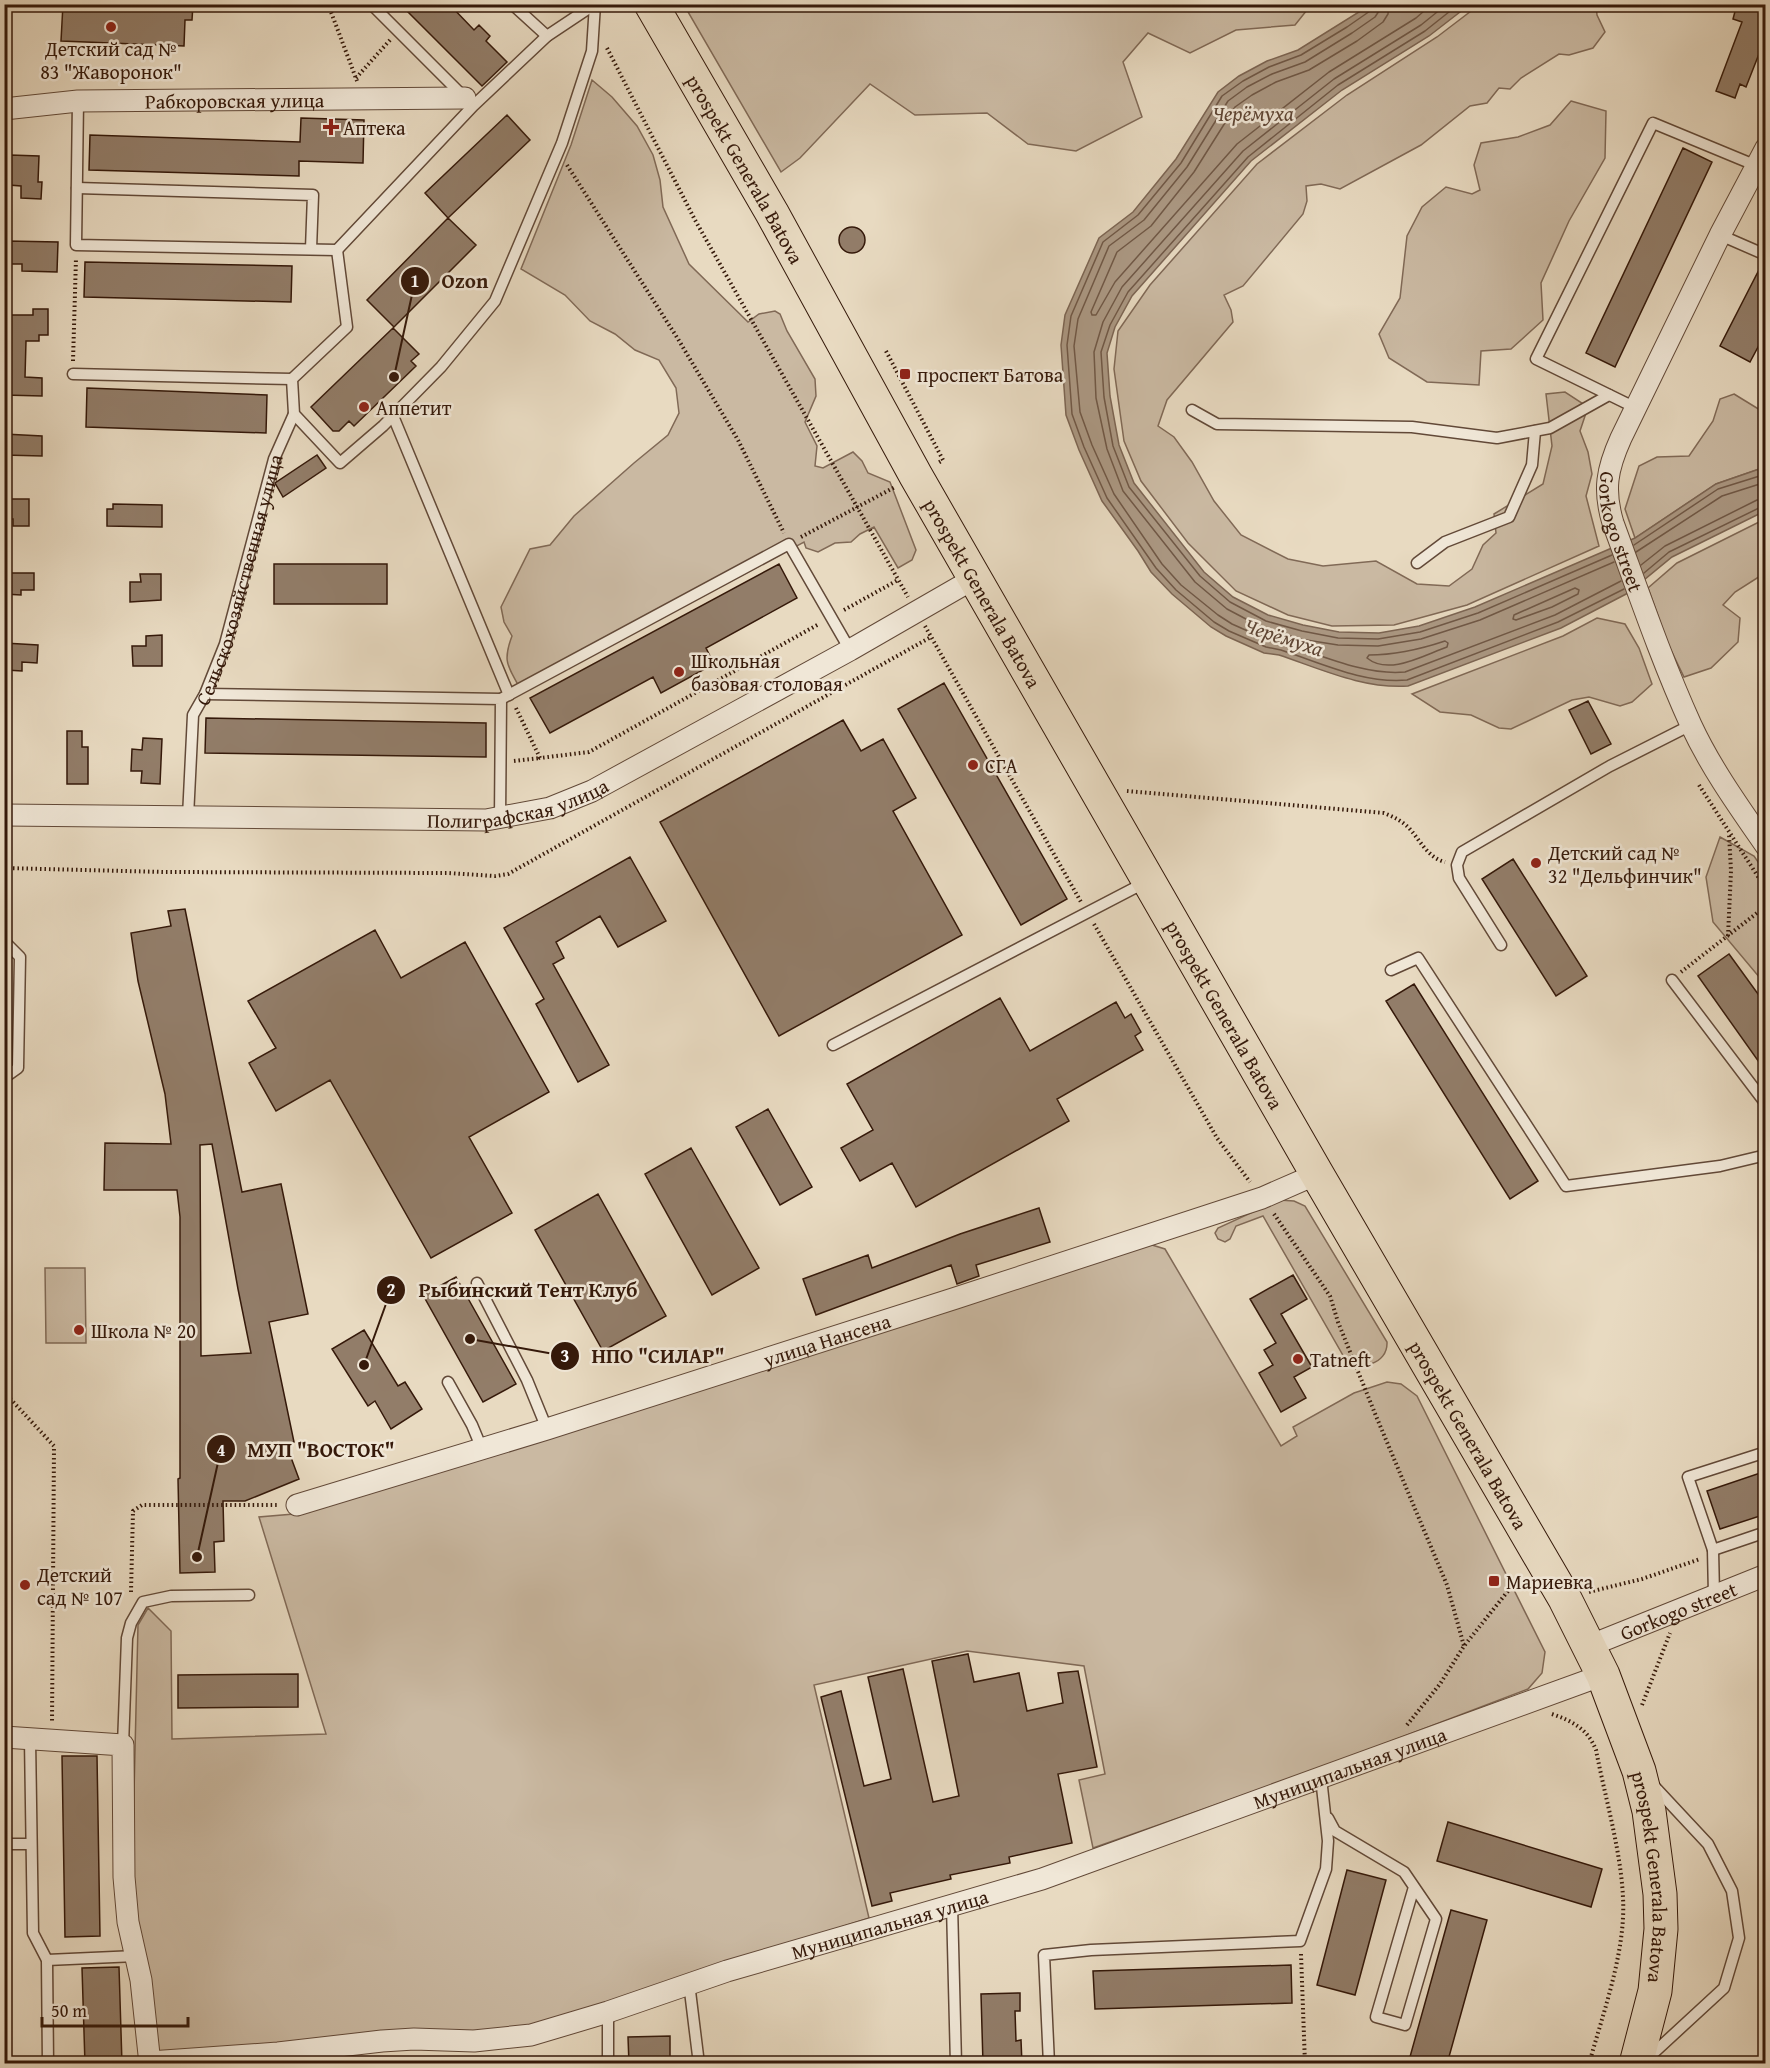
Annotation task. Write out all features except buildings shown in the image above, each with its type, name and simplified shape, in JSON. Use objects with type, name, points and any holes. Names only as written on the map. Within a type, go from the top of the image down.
[{"type":"main road","name":"prospekt Generala Batova","points":[[651,4],[772,213],[916,476],[1317,1174],[1565,1599],[1603,1675],[1639,1771],[1649,1811],[1660,1894],[1661,1929],[1654,1991],[1636,2064]]},
{"type":"street","name":"Рабкоровская улица","points":[[4,109],[78,101],[364,99],[469,102]]},
{"type":"street","name":"Gorkogo street","points":[[1761,157],[1720,235],[1615,452],[1606,485],[1613,523],[1663,658],[1691,724],[1723,783],[1766,846]]},
{"type":"street","name":"Полиграфская улица","points":[[4,814],[486,820],[550,808],[592,791],[850,650],[975,578]]},
{"type":"street","name":"улица Нансена","points":[[297,1505],[547,1429],[1262,1198],[1317,1174]]},
{"type":"street","name":"Gorkogo street","points":[[1589,1646],[1766,1575]]},
{"type":"street","name":"Муниципальная улица","points":[[150,2063],[278,2053],[393,2040],[474,2041],[531,2035],[608,2012],[689,1983],[1042,1879],[1603,1675]]},
{"type":"street","points":[[4,1737],[123,1745],[124,1877],[128,1922],[141,1980],[150,2063]]},
{"type":"lane","points":[[370,4],[469,102]]},
{"type":"lane","points":[[512,4],[546,36]]},
{"type":"lane","points":[[73,374],[292,379],[347,327],[337,250],[469,102],[546,36],[595,4]]},
{"type":"lane","points":[[292,379],[294,414],[340,464],[393,416],[441,367],[495,301],[558,152],[592,51],[595,4]]},
{"type":"lane","points":[[78,101],[76,245],[337,250]]},
{"type":"lane","points":[[1636,408],[1536,359],[1653,123],[1761,157]]},
{"type":"lane","points":[[77,188],[313,195],[311,249]]},
{"type":"lane","points":[[1720,235],[1766,255]]},
{"type":"lane","points":[[1192,410],[1217,424],[1412,427],[1497,438],[1550,428],[1609,395]]},
{"type":"lane","name":"Сельскохозяйственная улица","points":[[188,817],[193,715],[205,694],[225,644],[274,459],[294,414]]},
{"type":"lane","points":[[393,416],[505,697],[500,763],[500,819]]},
{"type":"lane","points":[[1417,563],[1445,542],[1509,517],[1532,465],[1535,431]]},
{"type":"lane","points":[[205,694],[505,697],[789,544],[850,650]]},
{"type":"lane","points":[[1501,945],[1459,878],[1457,865],[1462,852],[1610,766],[1691,724]]},
{"type":"lane","points":[[833,1045],[1149,880]]},
{"type":"lane","points":[[4,940],[20,957],[18,1068],[4,1078]]},
{"type":"lane","points":[[1391,970],[1418,958],[1566,1186],[1720,1166],[1766,1155]]},
{"type":"lane","points":[[1672,980],[1766,1104]]},
{"type":"lane","points":[[477,1283],[527,1380],[547,1429]]},
{"type":"lane","points":[[448,1382],[472,1425],[482,1449]]},
{"type":"lane","points":[[1714,1595],[1713,1553],[1688,1477],[1766,1452]]},
{"type":"lane","points":[[1713,1553],[1766,1532]]},
{"type":"lane","points":[[123,1745],[126,1660],[131,1623],[143,1602],[160,1597],[249,1595]]},
{"type":"lane","points":[[30,1739],[33,1933],[46,1960],[48,2064]]},
{"type":"lane","points":[[1639,1771],[1708,1844],[1732,1891],[1739,1938],[1724,1988],[1643,2064]]},
{"type":"lane","points":[[1049,2064],[1044,1955],[1091,1950],[1300,1941],[1326,1869],[1328,1841],[1321,1778]]},
{"type":"lane","points":[[1325,1813],[1335,1831],[1404,1872],[1436,1919],[1405,2025],[1376,2017],[1414,1887]]},
{"type":"lane","points":[[4,1844],[31,1844]]},
{"type":"lane","points":[[952,1905],[956,2064]]},
{"type":"lane","points":[[46,1960],[136,1956]]},
{"type":"lane","points":[[689,1983],[699,2064]]},
{"type":"lane","points":[[608,2012],[608,2064]]},
{"type":"path","points":[[328,4],[364,99]]},
{"type":"path","points":[[356,78],[398,31]]},
{"type":"path","points":[[607,47],[695,220],[1217,1138],[1330,1296],[1372,1407],[1447,1585],[1464,1646]]},
{"type":"path","points":[[558,152],[678,339],[738,440],[789,544]]},
{"type":"path","points":[[73,374],[76,245]]},
{"type":"path","points":[[500,763],[588,752],[898,580]]},
{"type":"path","points":[[505,697],[540,758]]},
{"type":"path","points":[[1096,788],[1384,813],[1397,818],[1410,829],[1426,850],[1439,861],[1457,865]]},
{"type":"path","points":[[1728,936],[1731,871],[1729,833]]},
{"type":"path","points":[[1672,980],[1766,906]]},
{"type":"path","points":[[4,1392],[54,1446],[52,1739]]},
{"type":"path","points":[[131,1623],[133,1511],[142,1505],[297,1505]]},
{"type":"path","points":[[1584,1593],[1641,1579],[1713,1553]]},
{"type":"path","points":[[1382,1755],[1440,1684],[1464,1646],[1516,1581]]},
{"type":"path","points":[[1638,1714],[1679,1609]]},
{"type":"path","points":[[1524,1704],[1560,1717],[1591,1737],[1596,1750],[1622,1875],[1623,1901],[1613,1978],[1588,2064]]},
{"type":"path","points":[[1300,1941],[1305,2064]]},
{"type":"shaded area","points":[[684,5],[1311,5],[1295,25],[1236,30],[1190,53],[1148,33],[1123,62],[1142,117],[1076,151],[1028,144],[987,113],[915,115],[870,84],[800,158],[781,172]]},
{"type":"shaded area","points":[[1479,5],[1596,5],[1597,15],[1605,32],[1593,48],[1569,55],[1559,54],[1521,78],[1510,89],[1499,88],[1487,103],[1470,106],[1421,145],[1340,189],[1321,184],[1306,186],[1307,201],[1303,214],[1243,286],[1224,295],[1231,310],[1233,322],[1167,400],[1158,426],[1174,437],[1192,462],[1214,501],[1241,535],[1288,559],[1323,566],[1376,561],[1417,584],[1449,586],[1472,569],[1483,545],[1496,533],[1494,514],[1543,484],[1552,446],[1546,394],[1565,392],[1588,407],[1580,431],[1588,452],[1592,474],[1586,496],[1599,546],[1467,605],[1394,625],[1332,626],[1288,615],[1236,591],[1188,543],[1141,481],[1124,441],[1114,369],[1118,331],[1150,285],[1257,164],[1347,95],[1437,37]]},
{"type":"shaded area","points":[[592,80],[612,97],[637,126],[653,155],[660,180],[663,207],[689,264],[748,322],[759,314],[775,311],[780,314],[787,331],[815,379],[816,396],[805,422],[817,446],[815,466],[823,468],[853,452],[862,461],[868,473],[890,482],[916,550],[912,560],[898,568],[874,527],[851,542],[835,543],[818,552],[806,548],[804,542],[522,693],[508,666],[507,653],[512,636],[504,622],[501,607],[530,549],[550,545],[574,516],[668,435],[679,413],[676,388],[659,360],[635,350],[615,334],[590,321],[565,295],[521,269],[571,145]]},
{"type":"shaded area","points":[[1571,101],[1606,111],[1605,158],[1569,221],[1541,283],[1543,320],[1511,349],[1481,351],[1479,385],[1427,382],[1389,358],[1379,334],[1400,298],[1407,236],[1422,207],[1446,187],[1472,194],[1480,190],[1474,165],[1481,143],[1518,137],[1550,125]]},
{"type":"shaded area","points":[[1734,394],[1765,413],[1765,467],[1716,484],[1635,538],[1625,509],[1639,466],[1657,457],[1689,456],[1713,421],[1720,399]]},
{"type":"shaded area","points":[[1765,519],[1765,573],[1735,592],[1723,605],[1740,618],[1738,642],[1711,668],[1684,677],[1668,644],[1648,588],[1677,563]]},
{"type":"shaded area","points":[[1597,618],[1625,624],[1639,648],[1652,684],[1632,702],[1620,706],[1589,697],[1572,700],[1511,729],[1499,728],[1471,715],[1440,712],[1412,694],[1563,636]]},
{"type":"shaded area","points":[[1720,837],[1754,856],[1765,872],[1765,984],[1713,922],[1706,877]]},
{"type":"shaded area","points":[[1279,1200],[1294,1201],[1305,1206],[1387,1342],[1386,1350],[1378,1361],[1364,1365],[1350,1362],[1344,1357],[1263,1216],[1236,1226],[1230,1239],[1225,1242],[1218,1239],[1215,1233],[1218,1228]]},
{"type":"shaded area","points":[[1152,1245],[1165,1249],[1281,1446],[1297,1436],[1293,1427],[1354,1393],[1387,1382],[1401,1384],[1417,1396],[1545,1652],[1542,1673],[1528,1689],[1318,1769],[1093,1848],[1079,1780],[1105,1774],[1084,1666],[967,1651],[814,1685],[869,1918],[528,2028],[156,2054],[132,1877],[138,1625],[148,1608],[171,1631],[172,1739],[326,1734],[259,1517],[294,1514]]},
{"type":"shaded area","points":[[45,1268],[85,1268],[86,1343],[46,1343]]},
{"type":"water","name":"Черёмуха","points":[[1370,5],[1469,5],[1429,36],[1342,90],[1251,161],[1132,296],[1115,327],[1107,353],[1110,396],[1119,445],[1134,483],[1204,572],[1233,597],[1268,615],[1303,625],[1339,632],[1379,633],[1419,626],[1475,607],[1635,538],[1716,484],[1765,467],[1765,511],[1672,557],[1628,593],[1561,628],[1408,686],[1358,681],[1279,655],[1264,653],[1211,627],[1172,594],[1151,572],[1102,501],[1079,450],[1066,415],[1061,345],[1065,315],[1099,238],[1133,212],[1176,159],[1218,92],[1239,76],[1267,61],[1298,50]]},
{"type":"place","name":"Детский сад № 83 \"Жаворонок\"","points":[[111,27]]},
{"type":"place","name":"Аптека","points":[[331,127]]},
{"type":"place","name":"проспект Батова","points":[[905,374]]},
{"type":"place","name":"Ozon","points":[[394,377]]},
{"type":"place","name":"Аппетит","points":[[364,407]]},
{"type":"place","name":"Школьная базовая столовая","points":[[679,672]]},
{"type":"place","name":"СГА","points":[[973,765]]},
{"type":"place","name":"Детский сад № 32 \"Дельфинчик\"","points":[[1536,863]]},
{"type":"place","name":"Школа № 20","points":[[79,1330]]},
{"type":"place","name":"НПО \"СИЛАР\"","points":[[470,1339]]},
{"type":"place","name":"Tatneft","points":[[1298,1359]]},
{"type":"place","name":"Рыбинский Тент Клуб","points":[[364,1365]]},
{"type":"place","name":"МУП \"ВОСТОК\"","points":[[197,1557]]},
{"type":"place","name":"Мариевка","points":[[1494,1581]]},
{"type":"place","name":"Детский сад № 107","points":[[25,1585]]}]
